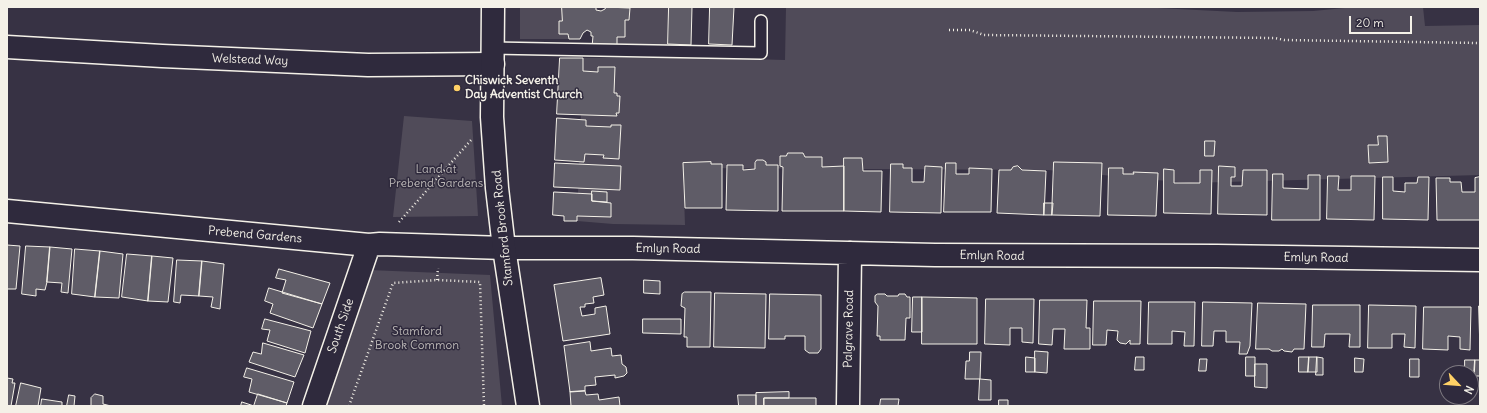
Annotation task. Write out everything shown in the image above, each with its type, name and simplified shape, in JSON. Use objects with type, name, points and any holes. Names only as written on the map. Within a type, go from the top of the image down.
[{"type":"street","name":"Stamford Brook Road","points":[[493,7],[492,117],[504,248],[528,406]]},
{"type":"street","name":"Welstead Way","points":[[7,47],[162,56],[368,65],[493,56]]},
{"type":"street","name":"Prebend Gardens","points":[[7,211],[375,244],[504,248]]},
{"type":"street","name":"South Side","points":[[314,406],[375,244]]},
{"type":"street","name":"Emlyn Road","points":[[504,248],[633,248],[1060,256],[1217,256],[1480,260]]},
{"type":"street","name":"Palgrave Road","points":[[848,406],[850,253]]},
{"type":"lane","points":[[493,56],[761,53],[761,21]]},
{"type":"path","points":[[949,30],[970,30],[984,35],[1275,38],[1292,40],[1480,43]]},
{"type":"path","points":[[375,244],[492,117]]},
{"type":"path","points":[[349,406],[394,283],[437,280],[480,282],[484,406]]},
{"type":"green space","points":[[520,7],[562,7],[562,21],[559,22],[559,34],[568,34],[569,39],[520,39]]},
{"type":"green space","points":[[620,7],[669,7],[667,47],[617,48],[617,37],[625,37],[625,20],[629,20],[629,8]]},
{"type":"green space","points":[[786,7],[1138,7],[1237,12],[1313,11],[1355,7],[1423,7],[1425,26],[1480,25],[1480,175],[1189,183],[1048,170],[683,168],[685,225],[613,224],[577,221],[583,58],[676,57],[785,60]]},
{"type":"green space","name":"Land at Prebend Gardens","points":[[404,116],[472,121],[478,216],[393,217]]},
{"type":"green space","name":"Stamford Brook Common","points":[[369,270],[490,275],[502,406],[322,406]]},
{"type":"building","points":[[562,7],[596,7],[596,10],[601,11],[606,7],[630,8],[629,20],[625,20],[625,37],[617,37],[617,48],[592,47],[593,36],[591,36],[591,32],[587,30],[583,33],[580,39],[569,39],[568,34],[559,34],[559,21],[562,21]]},
{"type":"building","points":[[669,7],[692,7],[691,45],[668,44]]},
{"type":"building","points":[[710,7],[734,7],[732,45],[709,44]]},
{"type":"building","points":[[560,58],[583,58],[583,71],[598,72],[598,67],[615,67],[614,93],[617,93],[617,96],[620,96],[619,113],[616,113],[617,116],[557,114]]},
{"type":"building","points":[[557,118],[586,120],[586,126],[611,127],[611,125],[621,125],[619,159],[603,158],[604,155],[585,154],[584,162],[555,160]]},
{"type":"building","points":[[1378,136],[1387,136],[1388,162],[1369,163],[1368,145],[1378,145]]},
{"type":"building","points":[[1205,141],[1215,141],[1214,156],[1205,156]]},
{"type":"building","points":[[788,153],[803,153],[805,157],[822,157],[822,167],[844,166],[844,211],[782,211],[783,167],[780,166],[780,156],[786,156]]},
{"type":"building","points":[[844,158],[862,158],[863,171],[882,171],[881,212],[844,211]]},
{"type":"building","points":[[757,160],[763,160],[766,162],[766,165],[778,165],[778,211],[726,210],[727,165],[743,165],[743,170],[755,169],[755,163]]},
{"type":"building","points":[[711,162],[711,164],[722,164],[722,208],[685,208],[683,163]]},
{"type":"building","points":[[1054,162],[1102,163],[1100,216],[1052,215]]},
{"type":"building","points":[[555,163],[621,166],[620,190],[554,187]]},
{"type":"building","points":[[946,163],[956,163],[956,174],[969,174],[969,168],[992,169],[991,212],[944,212]]},
{"type":"building","points":[[891,164],[903,164],[903,168],[912,168],[912,182],[924,182],[925,166],[942,167],[941,213],[890,212]]},
{"type":"building","points":[[1018,166],[1022,170],[1046,171],[1044,215],[997,213],[999,170],[1011,170],[1013,167]]},
{"type":"building","points":[[1219,166],[1235,167],[1235,177],[1231,177],[1231,186],[1242,186],[1243,170],[1267,170],[1267,215],[1218,214]]},
{"type":"building","points":[[1109,168],[1123,168],[1123,174],[1134,174],[1133,172],[1158,173],[1156,216],[1108,215]]},
{"type":"building","points":[[1164,169],[1174,170],[1174,183],[1200,183],[1200,170],[1212,170],[1211,214],[1164,213]]},
{"type":"building","points":[[1273,174],[1283,174],[1283,188],[1308,189],[1308,175],[1320,175],[1320,220],[1272,220]]},
{"type":"building","points":[[1328,176],[1339,176],[1338,190],[1351,190],[1351,176],[1375,176],[1374,220],[1327,219]]},
{"type":"building","points":[[1383,177],[1393,177],[1393,191],[1405,192],[1405,183],[1417,183],[1418,177],[1429,177],[1428,220],[1383,219]]},
{"type":"building","points":[[1480,177],[1480,220],[1437,220],[1436,178],[1450,178],[1450,182],[1461,182],[1462,192],[1475,192],[1475,178]]},
{"type":"building","points":[[592,191],[607,192],[607,202],[592,201]]},
{"type":"building","points":[[554,192],[592,194],[592,201],[611,203],[611,217],[577,216],[577,221],[564,221],[564,216],[553,215]]},
{"type":"building","points":[[1044,203],[1053,203],[1052,215],[1044,215]]},
{"type":"building","points":[[7,245],[20,246],[16,289],[7,289]]},
{"type":"building","points":[[26,246],[50,247],[45,290],[36,289],[36,296],[22,294]]},
{"type":"building","points":[[50,247],[72,249],[68,293],[61,292],[62,283],[47,282]]},
{"type":"building","points":[[75,249],[100,251],[95,297],[72,294]]},
{"type":"building","points":[[100,251],[123,254],[119,298],[95,297]]},
{"type":"building","points":[[127,254],[152,256],[148,301],[122,297]]},
{"type":"building","points":[[152,256],[173,258],[168,302],[148,301]]},
{"type":"building","points":[[177,260],[202,261],[199,296],[181,295],[180,303],[174,302]]},
{"type":"building","points":[[202,261],[224,264],[220,309],[211,307],[213,297],[199,296]]},
{"type":"building","points":[[279,269],[330,283],[322,304],[282,293],[286,280],[276,278]]},
{"type":"building","points":[[601,278],[604,295],[593,297],[594,303],[585,304],[585,307],[580,307],[582,316],[595,314],[595,308],[606,306],[610,334],[563,341],[554,285]]},
{"type":"building","points":[[644,280],[660,281],[660,294],[644,293]]},
{"type":"building","points":[[269,288],[322,304],[313,328],[270,313],[273,304],[265,301]]},
{"type":"building","points":[[685,292],[711,292],[710,347],[687,347],[687,337],[684,337],[685,308],[681,306],[682,294]]},
{"type":"building","points":[[715,293],[766,294],[765,348],[714,347]]},
{"type":"building","points":[[770,294],[821,295],[821,349],[818,353],[809,353],[805,350],[805,336],[785,336],[785,339],[769,339]]},
{"type":"building","points":[[878,294],[898,296],[899,294],[905,294],[907,297],[910,297],[910,318],[906,318],[905,340],[880,340],[880,336],[877,336],[878,306],[875,302],[875,296]]},
{"type":"building","points":[[913,297],[922,297],[922,332],[912,332]]},
{"type":"building","points":[[922,297],[977,298],[977,344],[922,344]]},
{"type":"building","points":[[986,299],[1034,299],[1033,343],[1022,342],[1022,328],[1010,328],[1010,345],[985,344]]},
{"type":"building","points":[[1040,300],[1087,300],[1086,328],[1090,328],[1090,349],[1064,349],[1065,329],[1053,329],[1052,345],[1039,344]]},
{"type":"building","points":[[1094,301],[1141,301],[1140,344],[1130,344],[1130,340],[1126,344],[1120,343],[1117,340],[1118,331],[1107,330],[1106,345],[1093,345]]},
{"type":"building","points":[[1149,302],[1195,302],[1194,346],[1184,346],[1185,332],[1172,331],[1172,344],[1148,344]]},
{"type":"building","points":[[1203,302],[1252,303],[1250,346],[1247,354],[1239,354],[1240,342],[1226,342],[1226,331],[1214,331],[1213,346],[1202,346]]},
{"type":"building","points":[[1258,303],[1306,304],[1304,349],[1294,349],[1292,352],[1284,351],[1282,349],[1279,351],[1272,351],[1269,349],[1256,349]]},
{"type":"building","points":[[1313,305],[1360,305],[1360,347],[1349,347],[1350,334],[1325,334],[1324,347],[1312,347]]},
{"type":"building","points":[[1369,305],[1416,306],[1415,348],[1404,347],[1405,334],[1392,334],[1392,348],[1368,348]]},
{"type":"building","points":[[1479,306],[1480,306],[1480,350]]},
{"type":"building","points":[[1424,307],[1471,307],[1470,350],[1460,349],[1460,337],[1448,336],[1448,350],[1423,349]]},
{"type":"building","points":[[265,319],[311,331],[305,353],[267,341],[270,330],[262,329]]},
{"type":"building","points":[[643,319],[681,319],[681,334],[643,333]]},
{"type":"building","points":[[590,342],[591,351],[611,348],[612,356],[621,355],[622,364],[626,367],[627,373],[624,376],[615,378],[615,375],[595,377],[596,385],[585,386],[585,391],[570,392],[564,346]]},
{"type":"building","points":[[263,343],[304,355],[295,377],[249,362],[253,352],[261,354]]},
{"type":"building","points":[[1035,351],[1048,352],[1047,373],[1035,372]]},
{"type":"building","points":[[970,352],[981,352],[980,379],[965,379],[966,361],[969,361]]},
{"type":"building","points":[[1026,357],[1035,358],[1035,372],[1026,372]]},
{"type":"building","points":[[1136,357],[1144,357],[1144,370],[1135,370]]},
{"type":"building","points":[[1246,357],[1255,357],[1255,376],[1246,376]]},
{"type":"building","points":[[1299,357],[1309,357],[1308,372],[1299,372]]},
{"type":"building","points":[[1309,357],[1317,357],[1317,372],[1308,372]]},
{"type":"building","points":[[1317,357],[1323,358],[1323,375],[1316,375]]},
{"type":"building","points":[[1355,358],[1364,359],[1363,372],[1355,372]]},
{"type":"building","points":[[1200,359],[1207,359],[1206,371],[1199,371]]},
{"type":"building","points":[[1410,359],[1419,359],[1419,377],[1410,377]]},
{"type":"building","points":[[1465,360],[1475,360],[1475,365],[1465,365]]},
{"type":"building","points":[[1475,360],[1480,360],[1480,376],[1479,365],[1475,365]]},
{"type":"building","points":[[1255,364],[1267,364],[1267,388],[1255,387]]},
{"type":"building","points":[[247,368],[294,382],[287,403],[249,392],[252,379],[244,377]]},
{"type":"building","points":[[7,378],[13,379],[12,383],[15,383],[11,406],[7,406]]},
{"type":"building","points":[[980,379],[991,380],[991,400],[979,400]]},
{"type":"building","points":[[21,383],[41,388],[38,406],[16,406]]},
{"type":"building","points":[[585,391],[586,395],[598,394],[599,400],[619,397],[620,406],[571,406],[570,392]]},
{"type":"building","points":[[789,392],[789,398],[764,398],[764,406],[756,406],[756,393]]},
{"type":"building","points":[[95,394],[103,396],[103,404],[111,406],[91,406],[91,398]]},
{"type":"building","points":[[258,394],[287,403],[286,406],[254,406]]},
{"type":"building","points":[[69,395],[75,396],[74,406],[67,406]]},
{"type":"building","points":[[738,395],[756,395],[756,406],[739,406]]},
{"type":"building","points":[[764,398],[816,398],[816,406],[764,406]]},
{"type":"building","points":[[42,399],[62,402],[62,406],[41,406]]},
{"type":"building","points":[[881,399],[899,399],[898,406],[880,406]]},
{"type":"building","points":[[999,400],[1008,400],[1008,406],[999,406]]},
{"type":"building","points":[[242,402],[254,406],[241,406]]},
{"type":"place","name":"Chiswick Seventh Day Adventist Church","points":[[457,88]]}]
